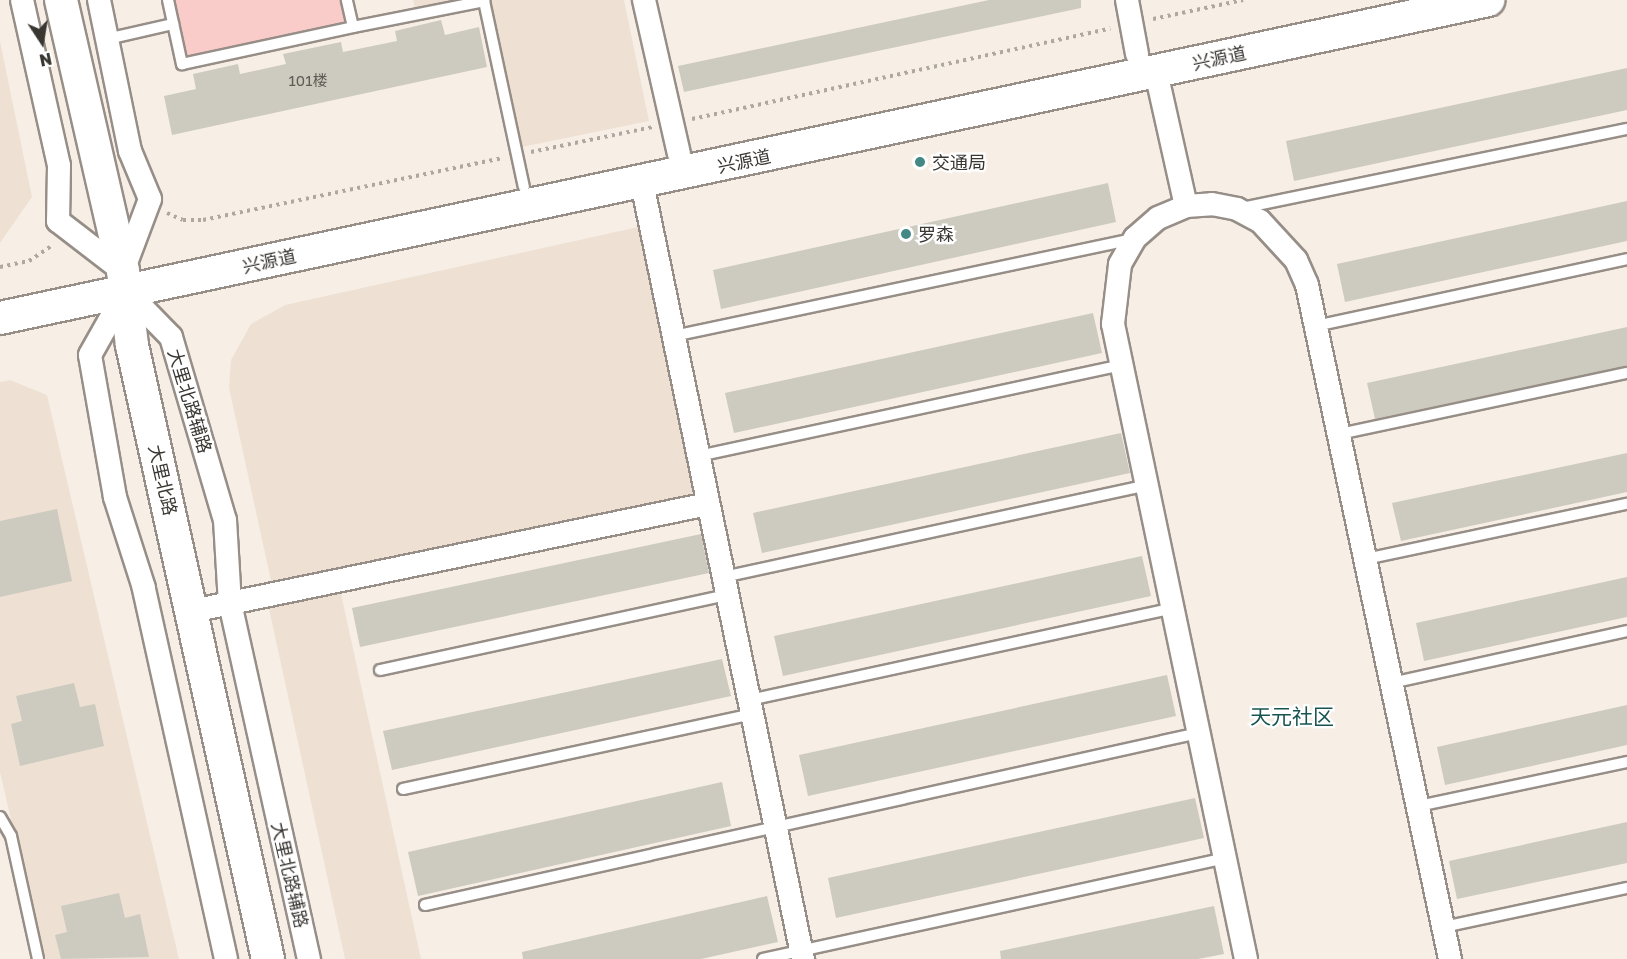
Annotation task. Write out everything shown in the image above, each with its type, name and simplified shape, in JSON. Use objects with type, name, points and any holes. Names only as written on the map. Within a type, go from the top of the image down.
[{"type":"main road","name":"大里北路","points":[[61,0],[124,281],[132,345],[268,959]]},
{"type":"main road","name":"兴源道","points":[[0,318],[124,281],[525,187],[1142,50],[1385,0]]},
{"type":"main road","name":"兴源道","points":[[0,296],[124,281],[642,183],[1142,50],[1488,0]]},
{"type":"street","points":[[22,0],[59,166],[58,221]]},
{"type":"street","points":[[99,0],[130,151],[150,199],[124,281],[90,355],[115,497],[144,588],[226,959]]},
{"type":"street","points":[[644,0],[679,154]]},
{"type":"street","points":[[1127,0],[1186,206]]},
{"type":"street","points":[[642,183],[803,955]]},
{"type":"street","points":[[1246,959],[1113,324],[1114,294],[1120,264],[1135,238],[1158,218],[1186,206],[1212,204],[1237,209],[1260,221],[1296,260],[1307,285],[1450,959]]},
{"type":"street","name":"大里北路辅路","points":[[58,221],[124,281],[171,337],[225,520],[230,603],[309,959]]},
{"type":"street","points":[[192,611],[708,504]]},
{"type":"lane","points":[[168,0],[182,64],[484,0],[525,187]]},
{"type":"lane","points":[[347,0],[353,27]]},
{"type":"lane","points":[[107,39],[173,24]]},
{"type":"lane","points":[[1237,209],[1627,129]]},
{"type":"lane","points":[[673,336],[1135,238]]},
{"type":"lane","points":[[1316,326],[1627,260]]},
{"type":"lane","points":[[698,456],[1122,365]]},
{"type":"lane","points":[[1339,435],[1627,373]]},
{"type":"lane","points":[[380,670],[1147,485]]},
{"type":"lane","points":[[1365,559],[1627,504]]},
{"type":"lane","points":[[403,789],[1173,608]]},
{"type":"lane","points":[[1391,683],[1627,631]]},
{"type":"lane","points":[[425,905],[1198,733]]},
{"type":"lane","points":[[1418,806],[1627,762]]},
{"type":"lane","points":[[0,817],[11,836],[38,959]]},
{"type":"lane","points":[[763,959],[803,955],[1225,858]]},
{"type":"lane","points":[[1443,927],[1627,888]]},
{"type":"path","points":[[150,199],[163,211],[183,220],[203,220],[672,123],[1142,50],[1243,0]]},
{"type":"path","points":[[0,267],[45,254],[55,243],[58,221]]},
{"type":"shaded area","points":[[172,0],[342,0],[348,24],[185,59]]},
{"type":"shaded area","points":[[413,0],[459,0],[415,9]]},
{"type":"shaded area","points":[[491,0],[624,0],[649,121],[522,147]]},
{"type":"shaded area","points":[[0,41],[32,197],[0,243]]},
{"type":"shaded area","points":[[638,227],[697,496],[338,580],[421,959],[345,959],[266,595],[273,590],[229,388],[231,360],[251,324],[285,305]]},
{"type":"shaded area","points":[[10,380],[47,395],[179,959],[43,959],[0,772],[0,382]]},
{"type":"building","points":[[989,0],[1081,0],[1081,8],[684,92],[678,66]]},
{"type":"building","points":[[441,20],[445,35],[479,27],[487,67],[172,135],[164,96],[196,89],[193,74],[238,64],[240,74],[286,64],[283,54],[341,42],[343,52],[397,41],[395,31]]},
{"type":"building","points":[[1627,68],[1627,110],[1294,181],[1286,141]]},
{"type":"building","points":[[1108,183],[1116,222],[721,309],[713,270]]},
{"type":"building","points":[[1627,201],[1627,241],[1345,302],[1337,264]]},
{"type":"building","points":[[1093,313],[1102,353],[734,433],[725,393]]},
{"type":"building","points":[[1627,327],[1627,366],[1375,419],[1367,383]]},
{"type":"building","points":[[1121,433],[1130,473],[762,553],[753,513]]},
{"type":"building","points":[[1627,453],[1627,492],[1401,541],[1392,503]]},
{"type":"building","points":[[57,509],[72,581],[0,597],[0,521]]},
{"type":"building","points":[[701,534],[709,573],[360,647],[352,608]]},
{"type":"building","points":[[1142,556],[1151,596],[783,676],[774,636]]},
{"type":"building","points":[[1627,577],[1627,617],[1424,661],[1416,623]]},
{"type":"building","points":[[722,659],[731,696],[392,770],[383,731]]},
{"type":"building","points":[[1167,675],[1176,716],[808,796],[799,755]]},
{"type":"building","points":[[74,683],[80,707],[95,704],[104,746],[20,766],[11,724],[22,721],[16,696]]},
{"type":"building","points":[[1627,705],[1627,745],[1445,785],[1437,747]]},
{"type":"building","points":[[722,782],[731,826],[418,896],[408,852]]},
{"type":"building","points":[[1195,798],[1204,838],[836,918],[828,878]]},
{"type":"building","points":[[1627,822],[1627,863],[1457,899],[1449,861]]},
{"type":"building","points":[[119,893],[125,918],[140,914],[149,957],[61,959],[55,935],[67,932],[61,906]]},
{"type":"building","points":[[767,896],[778,942],[701,959],[523,959],[522,952]]},
{"type":"building","points":[[1214,906],[1224,954],[1198,959],[1001,959],[1000,951]]},
{"type":"place","name":"交通局","points":[[920,162]]},
{"type":"place","name":"罗森","points":[[906,234]]},
{"type":"district","name":"天元社区","points":[[1292,716]]}]
